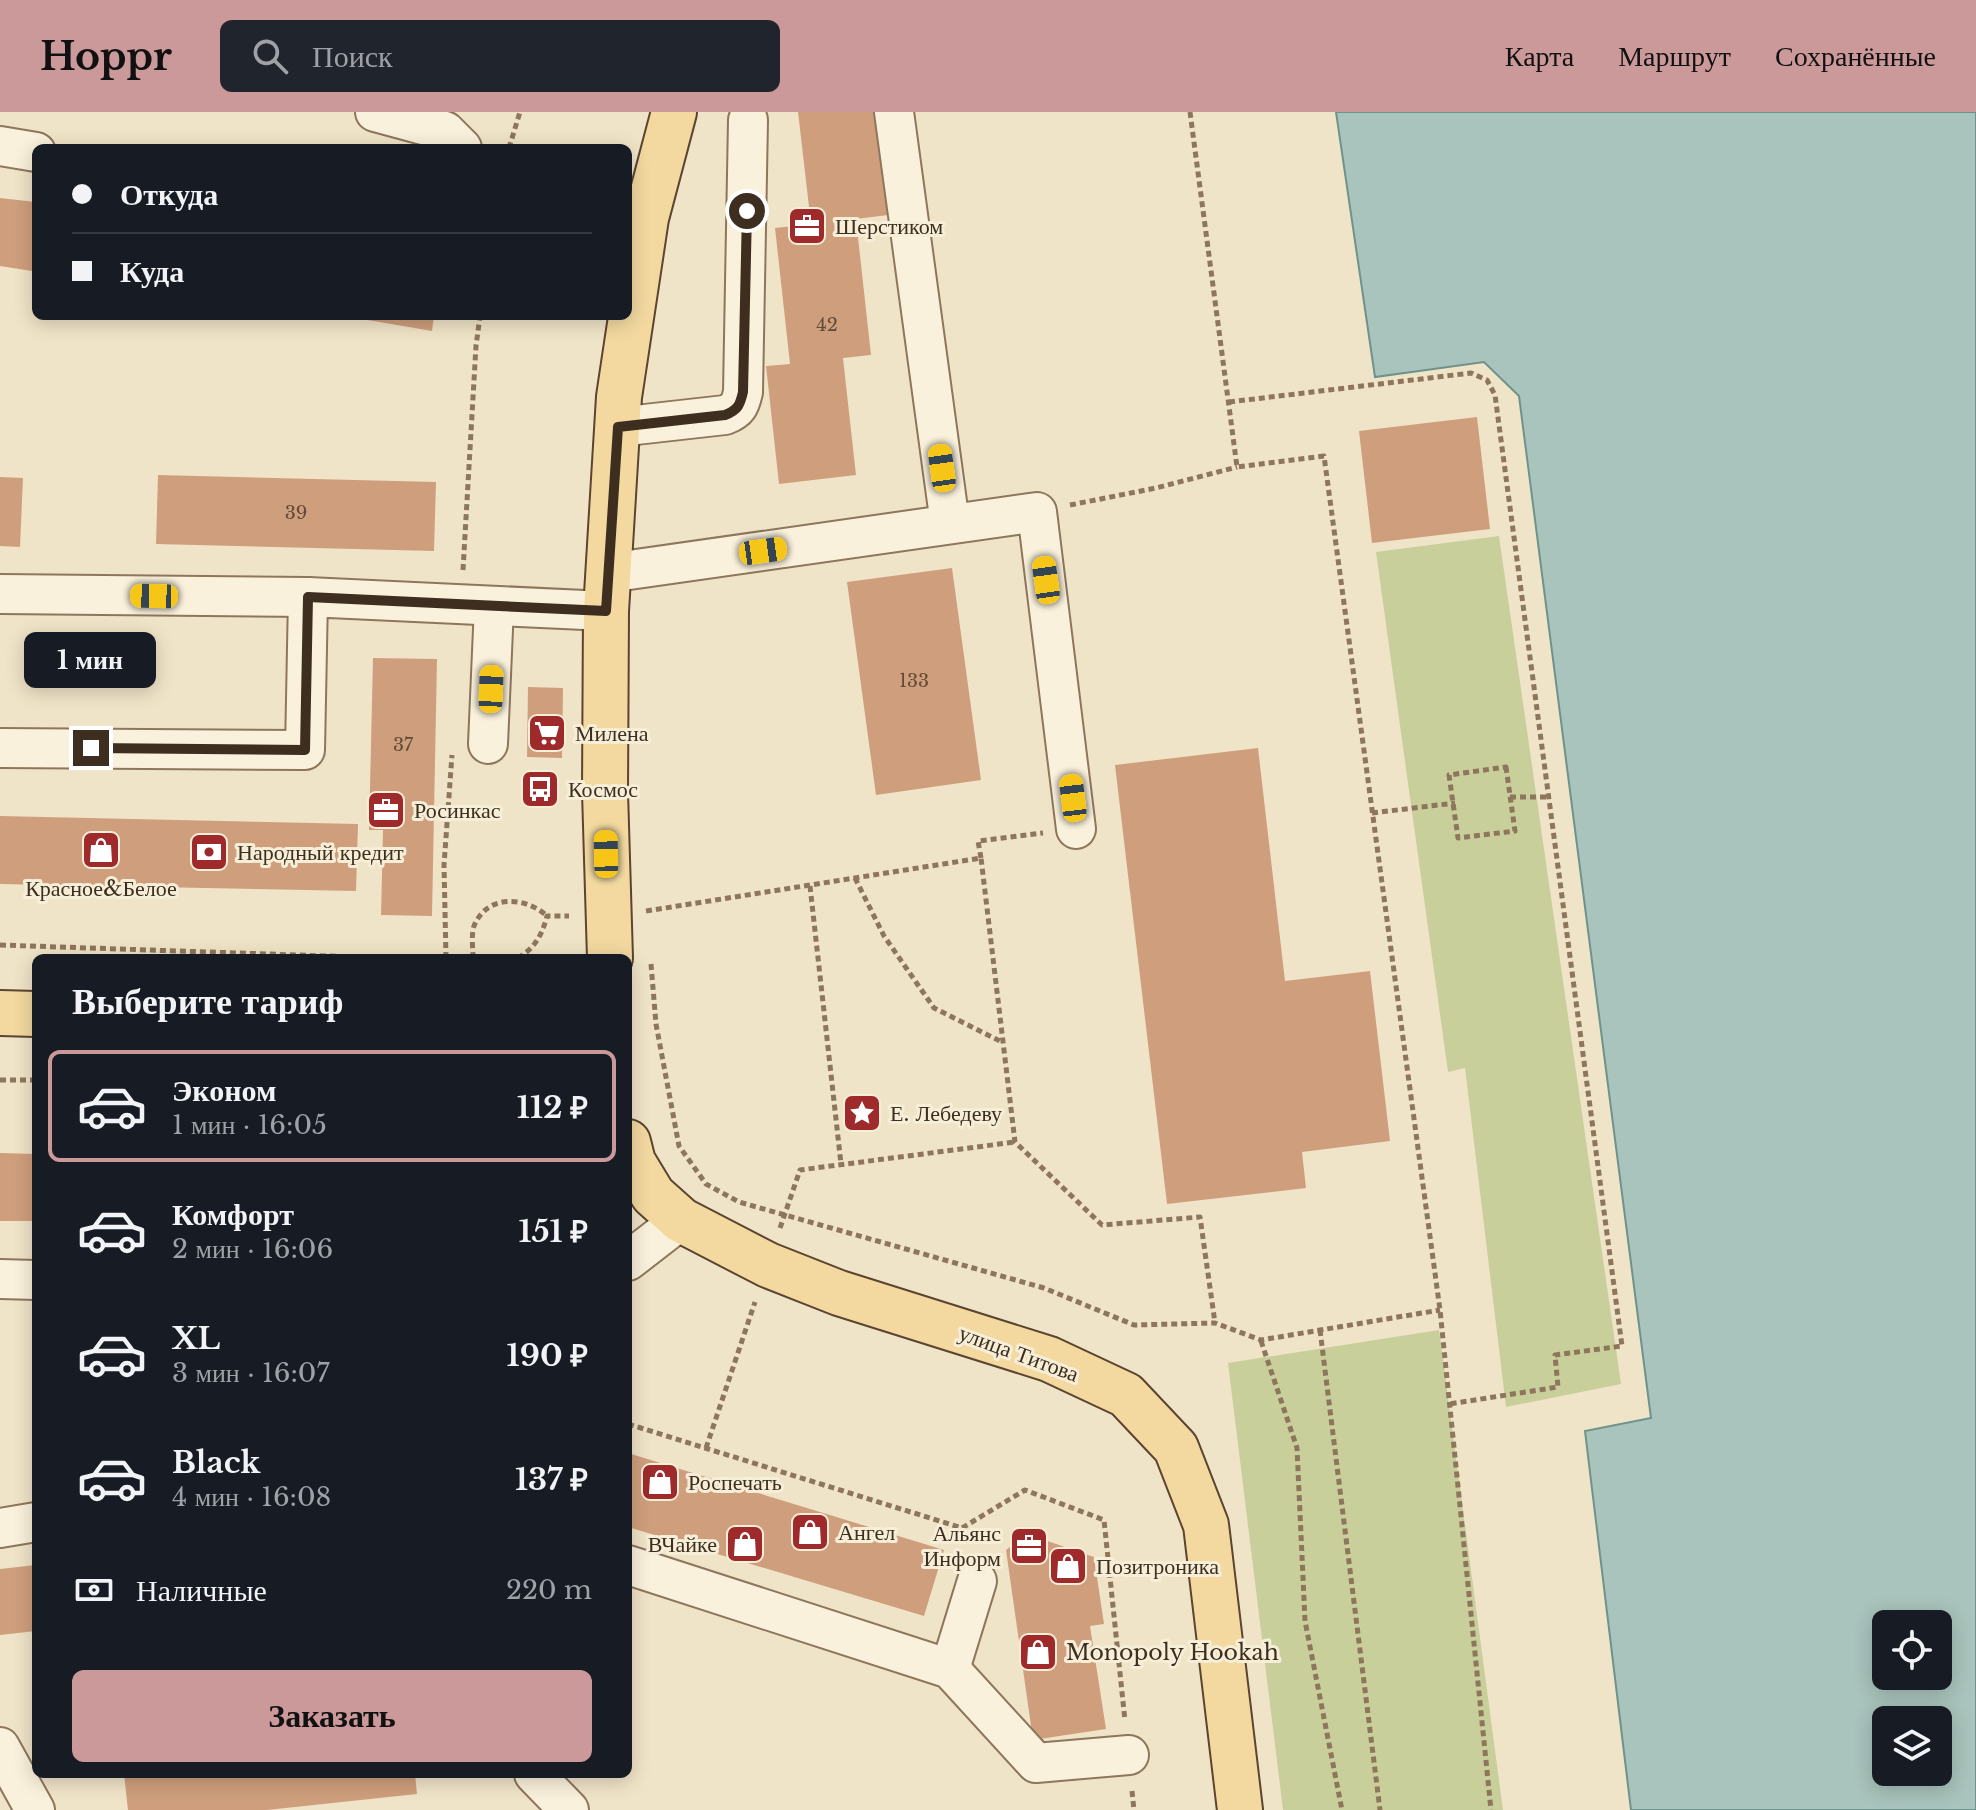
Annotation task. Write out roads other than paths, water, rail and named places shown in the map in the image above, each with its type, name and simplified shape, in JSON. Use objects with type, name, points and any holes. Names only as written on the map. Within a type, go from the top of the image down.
[{"type":"main road","points":[[632,266],[637,216],[674,112]]},
{"type":"main road","points":[[627,320],[607,592],[605,792],[630,954]]},
{"type":"main road","points":[[0,1013],[32,1014]]},
{"type":"main road","name":"улица Титова","points":[[632,1158],[653,1195],[681,1220],[782,1271],[839,1293],[1049,1359],[1126,1395],[1176,1448],[1206,1525],[1240,1810]]},
{"type":"lane","points":[[375,112],[445,131],[458,144]]},
{"type":"lane","points":[[894,112],[950,524]]},
{"type":"lane","points":[[618,427],[725,415],[734,412],[740,405],[743,392],[748,120]]},
{"type":"lane","points":[[0,146],[32,151]]},
{"type":"lane","points":[[0,594],[308,597],[494,606],[607,592],[950,524],[1037,512],[1076,829]]},
{"type":"lane","points":[[0,748],[305,750],[308,597]]},
{"type":"lane","points":[[488,744],[494,606]]},
{"type":"lane","points":[[632,1258],[681,1220]]},
{"type":"lane","points":[[0,1279],[32,1280]]},
{"type":"lane","points":[[0,1528],[32,1523]]},
{"type":"lane","points":[[632,1566],[950,1669],[1036,1763],[1129,1755]]},
{"type":"lane","points":[[950,1669],[977,1581]]},
{"type":"lane","points":[[0,1747],[35,1810]]},
{"type":"lane","points":[[538,1778],[569,1810]]},
{"type":"water","points":[[1336,112],[1976,112],[1976,1810],[1631,1810],[1585,1431],[1651,1418],[1519,396],[1484,362],[1375,377]]},
{"type":"place","name":"Шерстиком","points":[[807,226]]},
{"type":"place","name":"Милена","points":[[547,733]]},
{"type":"place","name":"Космос","points":[[540,789]]},
{"type":"place","name":"Росинкас","points":[[386,810]]},
{"type":"place","name":"Красное&Белое","points":[[101,850]]},
{"type":"place","name":"Народный кредит","points":[[209,852]]},
{"type":"place","name":"Е. Лебедеву","points":[[862,1113]]},
{"type":"place","name":"Роспечать","points":[[660,1482]]},
{"type":"place","name":"Ангел","points":[[810,1532]]},
{"type":"place","name":"ВЧайке","points":[[745,1544]]},
{"type":"place","name":"Альянс Информ","points":[[1029,1546]]},
{"type":"place","name":"Позитроника","points":[[1068,1566]]},
{"type":"place","name":"Monopoly Hookah","points":[[1038,1652]]}]
